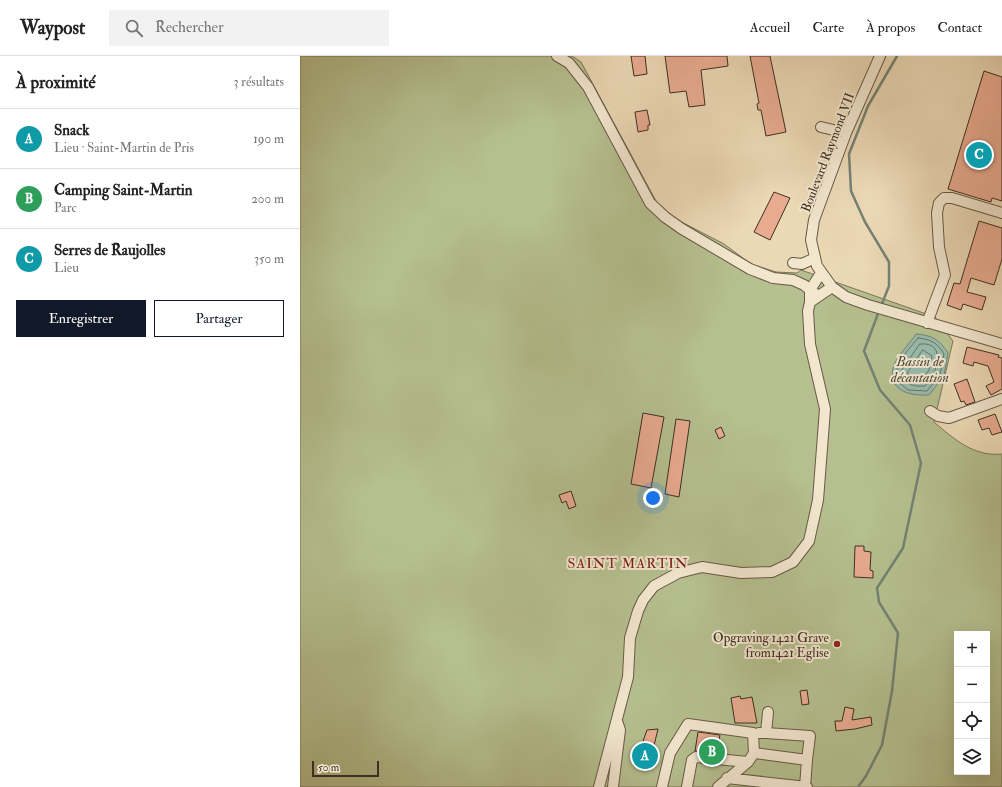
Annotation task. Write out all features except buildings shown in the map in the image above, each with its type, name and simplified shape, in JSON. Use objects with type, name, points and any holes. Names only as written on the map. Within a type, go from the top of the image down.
[{"type":"street","points":[[557,56],[569,63],[588,87],[650,203],[664,217],[750,269],[773,278],[793,280],[813,296]]},
{"type":"street","name":"Boulevard Raymond VII","points":[[880,56],[846,132],[814,220],[811,240],[815,258],[821,273],[832,287],[846,297],[890,312],[1002,344]]},
{"type":"street","points":[[821,127],[846,132]]},
{"type":"street","points":[[927,323],[945,275],[939,247],[937,213],[939,203],[944,198],[952,198],[1002,213]]},
{"type":"street","points":[[793,263],[802,264],[815,258]]},
{"type":"street","points":[[599,787],[628,677],[630,638],[643,600],[654,586],[678,573],[702,567],[741,573],[772,572],[793,562],[809,541],[818,500],[825,409],[810,344],[808,311],[821,273]]},
{"type":"street","points":[[813,296],[832,287]]},
{"type":"street","points":[[930,411],[938,416],[949,418],[1002,399]]},
{"type":"street","points":[[766,733],[768,712]]},
{"type":"street","points":[[613,787],[620,730],[616,720]]},
{"type":"street","points":[[662,787],[670,753],[688,724],[753,733],[810,736],[806,787],[727,778]]},
{"type":"street","points":[[718,787],[748,762],[754,753],[753,733]]},
{"type":"street","points":[[754,753],[807,760]]},
{"type":"street","points":[[687,787],[692,760],[696,757],[748,762]]},
{"type":"green space","points":[[300,56],[572,56],[581,62],[656,201],[670,216],[724,244],[751,264],[776,272],[797,273],[801,270],[935,317],[953,341],[934,422],[949,435],[973,450],[982,453],[1002,454],[1002,787],[300,787]]},
{"type":"water","name":"Bassin de décantation","points":[[916,334],[935,339],[948,353],[944,376],[929,395],[916,395],[903,391],[894,382],[892,376],[896,360]]},
{"type":"waterway","points":[[881,306],[889,286],[889,262],[865,222],[851,191],[849,154],[868,106],[897,56]]},
{"type":"waterway","points":[[858,787],[866,776],[882,745],[892,691],[898,633],[879,602],[877,588],[903,548],[921,463],[910,425],[880,390],[864,351],[879,311]]},
{"type":"place","name":"Serres de Raujolles","points":[[979,155]]},
{"type":"place","name":"Opgraving 1421 Grave from1421 Eglise","points":[[837,644]]},
{"type":"place","name":"Camping Saint-Martin","points":[[712,752]]},
{"type":"place","name":"Snack","points":[[645,756]]},
{"type":"district","name":"SAINT MARTIN","points":[[628,563]]}]
